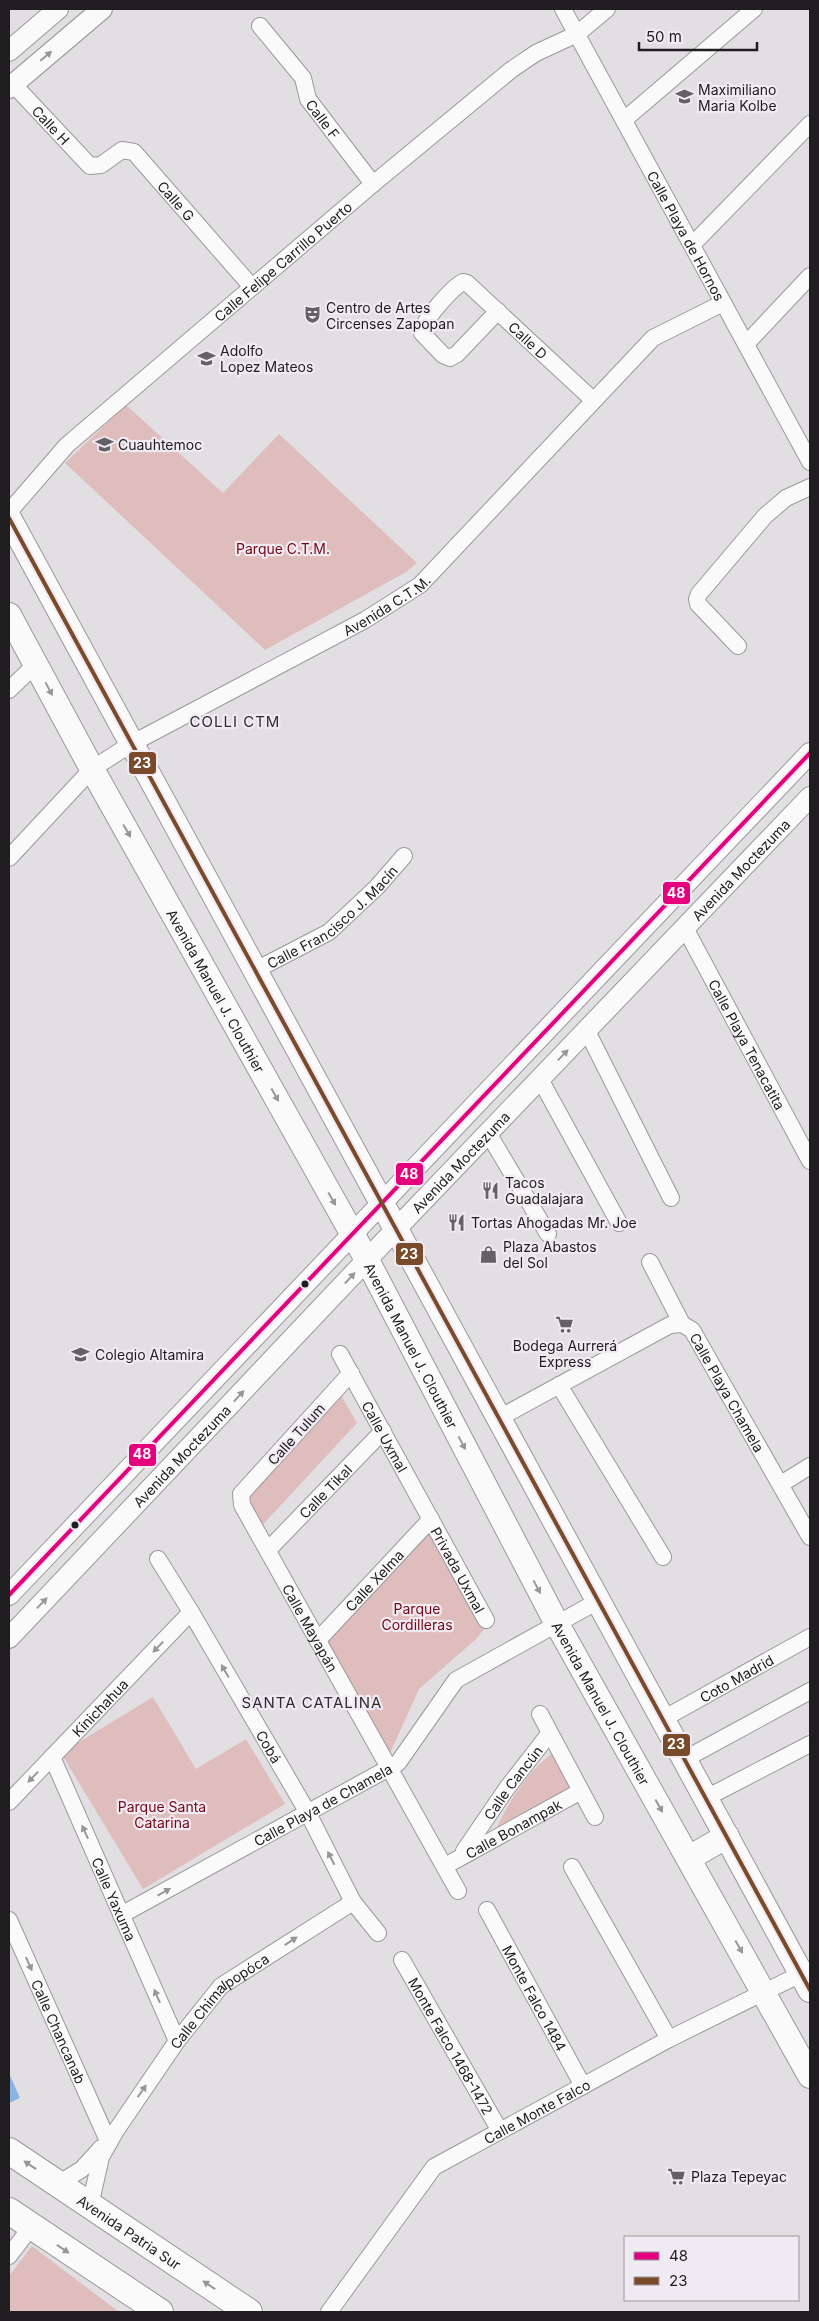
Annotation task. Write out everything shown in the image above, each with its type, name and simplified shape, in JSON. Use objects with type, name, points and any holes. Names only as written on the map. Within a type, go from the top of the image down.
[{"type":"main road","points":[[9,518],[381,1204],[706,1798],[807,1978]]},
{"type":"main road","name":"Avenida Manuel J. Clouthier","points":[[9,615],[92,769],[367,1260],[557,1624],[810,2074]]},
{"type":"main road","points":[[689,1858],[727,1836]]},
{"type":"main road","name":"Avenida Patria Sur","points":[[9,2151],[249,2312]]},
{"type":"main road","points":[[9,2211],[160,2312]]},
{"type":"street","points":[[9,51],[58,9]]},
{"type":"street","points":[[11,86],[102,9]]},
{"type":"street","name":"Calle Playa de Hornos","points":[[563,9],[746,344],[805,436],[810,462]]},
{"type":"street","name":"Calle Felipe Carrillo Puerto","points":[[9,512],[67,445],[373,184],[510,70],[536,53],[577,34],[606,9]]},
{"type":"street","points":[[624,120],[754,9]]},
{"type":"street","name":"Calle F","points":[[260,26],[303,78],[308,99],[373,184]]},
{"type":"street","name":"Calle H","points":[[11,86],[90,166]]},
{"type":"street","points":[[692,245],[810,124]]},
{"type":"street","name":"Calle G","points":[[90,166],[101,165],[122,150],[134,152],[252,287]]},
{"type":"street","points":[[746,344],[810,276]]},
{"type":"street","name":"Calle D","points":[[498,311],[457,354],[450,358],[443,355],[424,336],[421,330],[424,323],[456,288],[463,282],[467,283],[498,311],[593,400]]},
{"type":"street","name":"Avenida C.T.M.","points":[[9,858],[92,769],[131,744],[365,620],[420,585],[652,338],[724,303]]},
{"type":"street","points":[[738,646],[697,599],[702,590],[765,516],[786,498],[810,487]]},
{"type":"street","points":[[9,690],[36,664]]},
{"type":"street","name":"Avenida Moctezuma","points":[[9,1595],[810,753]]},
{"type":"street","name":"Avenida Moctezuma","points":[[9,1638],[396,1229],[810,797]]},
{"type":"street","name":"Calle Francisco J. Macín","points":[[254,971],[329,932],[377,887],[404,856]]},
{"type":"street","name":"Calle Playa Tenacatita","points":[[685,928],[810,1161]]},
{"type":"street","points":[[587,1030],[671,1198]]},
{"type":"street","points":[[540,1079],[619,1223]]},
{"type":"street","points":[[488,1133],[548,1234]]},
{"type":"street","points":[[650,1262],[682,1324]]},
{"type":"street","name":"Calle Playa Chamela","points":[[498,1418],[670,1325],[682,1324],[692,1330],[810,1537]]},
{"type":"street","name":"Calle Uxmal","points":[[340,1354],[431,1519]]},
{"type":"street","name":"Calle Tulum","points":[[241,1494],[351,1373]]},
{"type":"street","points":[[559,1385],[663,1557]]},
{"type":"street","name":"Calle Tikal","points":[[268,1550],[383,1431]]},
{"type":"street","points":[[780,1484],[810,1466]]},
{"type":"street","name":"Calle Mayapán","points":[[241,1494],[242,1505],[458,1891]]},
{"type":"street","name":"Privada Uxmal","points":[[431,1519],[486,1620]]},
{"type":"street","name":"Calle Xelma","points":[[318,1640],[431,1519]]},
{"type":"street","name":"Cobá","points":[[158,1559],[308,1813],[353,1902],[378,1933]]},
{"type":"street","name":"Calle Playa de Chamela","points":[[121,1915],[398,1763],[456,1680],[598,1601]]},
{"type":"street","name":"Kinichahua","points":[[9,1802],[191,1612]]},
{"type":"street","name":"Coto Madrid","points":[[663,1719],[810,1637]]},
{"type":"street","points":[[685,1759],[810,1691]]},
{"type":"street","points":[[540,1714],[549,1734],[595,1816]]},
{"type":"street","name":"Calle Cancún","points":[[460,1857],[507,1788],[549,1734]]},
{"type":"street","points":[[706,1798],[810,1744]]},
{"type":"street","name":"Calle Yaxuma","points":[[52,1757],[177,2041]]},
{"type":"street","name":"Calle Bonampak","points":[[445,1866],[581,1791]]},
{"type":"street","points":[[572,1867],[669,2039]]},
{"type":"street","name":"Calle Chimalpopóca","points":[[58,2184],[92,2161],[177,2041],[221,1986],[353,1902]]},
{"type":"street","name":"Monte Falco 1484","points":[[486,1910],[584,2086]]},
{"type":"street","name":"Calle Chancanab","points":[[9,1920],[110,2138]]},
{"type":"street","name":"Monte Falco 1468-1472","points":[[402,1960],[500,2132]]},
{"type":"street","name":"Calle Monte Falco","points":[[329,2312],[434,2167],[669,2039],[764,1992],[807,1978]]},
{"type":"street","name":"Calle Chimalpopóca","points":[[90,2206],[101,2157],[110,2138]]},
{"type":"street","points":[[9,2256],[31,2227]]},
{"type":"green space","name":"Parque C.T.M.","points":[[126,405],[223,493],[279,434],[417,563],[406,572],[265,650],[65,463]]},
{"type":"green space","points":[[337,1388],[357,1423],[257,1531],[242,1490]]},
{"type":"green space","name":"Parque Cordilleras","points":[[431,1519],[486,1627],[475,1640],[419,1689],[386,1762],[318,1640]]},
{"type":"green space","name":"Parque Santa Catarina","points":[[153,1697],[196,1769],[246,1739],[285,1804],[143,1889],[61,1753]]},
{"type":"green space","points":[[554,1752],[575,1788],[497,1827],[508,1806],[528,1776]]},
{"type":"green space","points":[[32,2246],[119,2312],[9,2312],[9,2276]]},
{"type":"water","points":[[9,2073],[20,2098],[9,2103]]},
{"type":"transit line","name":"23","points":[[9,518],[810,1990]]},
{"type":"transit line","name":"48","points":[[9,1595],[810,753]]},
{"type":"place","name":"Maximiliano Maria Kolbe","points":[[684,97]]},
{"type":"place","name":"Centro de Artes Circenses Zapopan","points":[[312,315]]},
{"type":"place","name":"Adolfo Lopez Mateos","points":[[206,358]]},
{"type":"place","name":"Cuauhtemoc","points":[[104,444]]},
{"type":"place","name":"Tacos Guadalajara","points":[[491,1190]]},
{"type":"place","name":"Tortas Ahogadas Mr. Joe","points":[[457,1222]]},
{"type":"place","name":"Plaza Abastos del Sol","points":[[489,1254]]},
{"type":"place","name":"Bodega Aurrerá Express","points":[[565,1325]]},
{"type":"place","name":"Colegio Altamira","points":[[81,1354]]},
{"type":"place","name":"Plaza Tepeyac","points":[[677,2176]]},
{"type":"district","name":"COLLI CTM","points":[[235,721]]},
{"type":"district","name":"SANTA CATALINA","points":[[312,1702]]}]
